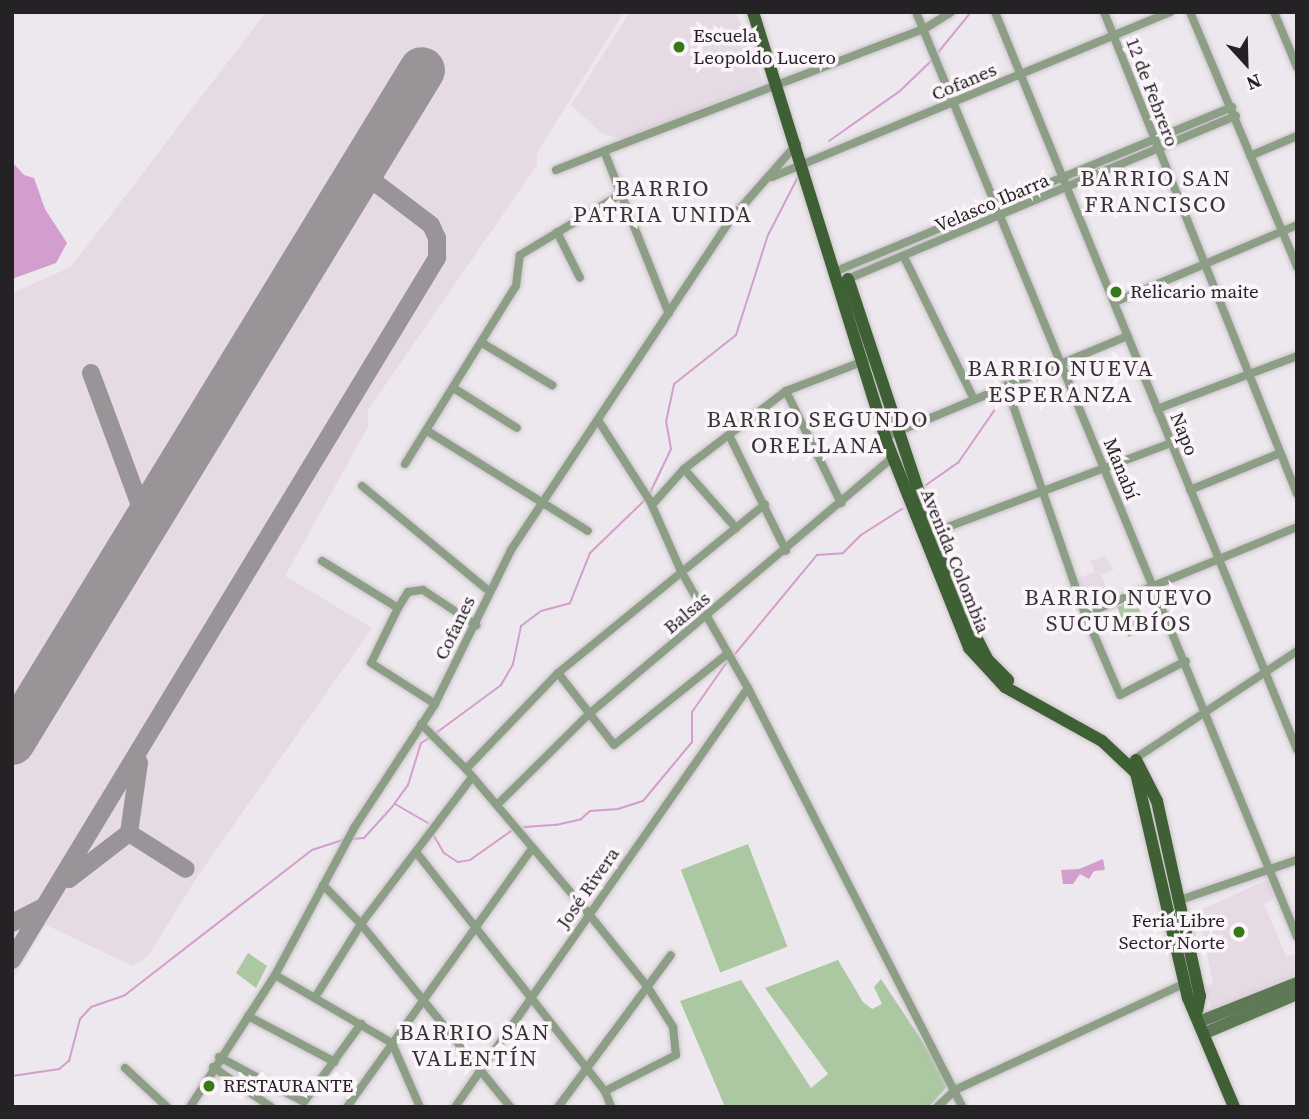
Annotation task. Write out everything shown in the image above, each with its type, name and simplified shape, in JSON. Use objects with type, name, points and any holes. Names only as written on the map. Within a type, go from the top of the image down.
[{"type":"main road","name":"Avenida Colombia","points":[[753,12],[780,87],[890,435],[978,663],[1005,687],[1102,740],[1131,761],[1144,793],[1201,1022],[1234,1107]]},
{"type":"main road","points":[[1201,1022],[1297,983]]},
{"type":"main road","points":[[1201,1022],[1297,994]]},
{"type":"street","name":"Manabí","points":[[916,12],[1152,587],[1207,710],[1297,937]]},
{"type":"street","points":[[556,170],[780,87],[924,29],[951,12]]},
{"type":"street","name":"Napo","points":[[995,12],[1065,177],[1297,750]]},
{"type":"street","name":"12 de Febrero","points":[[1104,12],[1152,141],[1204,261],[1297,494]]},
{"type":"street","name":"Cofanes","points":[[770,178],[1170,12]]},
{"type":"street","points":[[1190,12],[1236,116],[1297,267]]},
{"type":"street","points":[[1274,12],[1297,67]]},
{"type":"street","name":"Velasco Ibarra","points":[[840,278],[996,205],[1232,107]]},
{"type":"street","name":"Velasco Ibarra","points":[[840,278],[904,257],[1236,116]]},
{"type":"street","points":[[1251,156],[1297,136]]},
{"type":"street","name":"Cofanes","points":[[190,1107],[219,1057],[275,975],[354,828],[435,704],[511,550],[731,219],[770,178],[797,144]]},
{"type":"street","points":[[604,151],[669,314]]},
{"type":"street","points":[[405,464],[429,432],[516,286],[520,255],[621,194]]},
{"type":"street","points":[[1115,302],[1204,261],[1296,227]]},
{"type":"street","points":[[557,232],[580,278]]},
{"type":"street","points":[[904,257],[973,397]]},
{"type":"street","points":[[890,435],[973,397],[1128,335]]},
{"type":"street","points":[[482,343],[552,384]]},
{"type":"street","points":[[1157,409],[1297,356]]},
{"type":"street","points":[[652,505],[684,469],[786,391],[867,360]]},
{"type":"street","points":[[1006,385],[1105,669],[1122,696],[1186,661]]},
{"type":"street","points":[[454,389],[517,428]]},
{"type":"street","points":[[786,391],[841,503]]},
{"type":"street","points":[[598,420],[652,505],[706,619],[748,688],[962,1107]]},
{"type":"street","points":[[429,432],[587,531]]},
{"type":"street","points":[[729,435],[786,551]]},
{"type":"street","points":[[927,534],[1171,443]]},
{"type":"street","points":[[1191,490],[1280,453]]},
{"type":"street","name":"Balsas","points":[[497,805],[589,714],[706,619],[897,455]]},
{"type":"street","points":[[684,469],[736,528]]},
{"type":"street","points":[[362,486],[490,592]]},
{"type":"street","points":[[316,996],[361,924],[416,852],[469,773],[558,673],[765,504]]},
{"type":"street","points":[[1085,614],[1297,527]]},
{"type":"street","points":[[323,561],[398,608]]},
{"type":"street","points":[[435,704],[371,663],[398,608],[408,592],[423,590],[476,625]]},
{"type":"street","points":[[1131,761],[1297,651]]},
{"type":"street","points":[[558,673],[614,745],[727,654]]},
{"type":"street","name":"José Rivera","points":[[455,1107],[478,1070],[532,999],[588,913],[748,688]]},
{"type":"street","points":[[421,724],[469,773],[588,913],[648,986],[673,1027],[676,1055],[605,1091]]},
{"type":"street","points":[[347,1107],[421,999],[531,849]]},
{"type":"street","points":[[416,852],[605,1091],[611,1107]]},
{"type":"street","points":[[1172,902],[1297,860]]},
{"type":"street","points":[[323,885],[361,924],[510,1107]]},
{"type":"street","points":[[558,1107],[671,955]]},
{"type":"street","points":[[275,975],[316,996],[392,1042],[420,1107]]},
{"type":"street","points":[[937,1107],[955,1090],[1191,982]]},
{"type":"street","points":[[248,1016],[335,1062]]},
{"type":"street","points":[[219,1057],[304,1102],[361,1024]]},
{"type":"street","points":[[213,1067],[271,1107]]},
{"type":"street","points":[[125,1068],[167,1107]]},
{"type":"shaded area","points":[[266,12],[624,12],[537,153],[537,165],[368,410],[368,427],[285,576],[372,628],[197,877],[148,956],[133,966],[46,925],[12,981],[12,293],[71,267]]},
{"type":"shaded area","name":"Escuela Leopoldo Lucero","points":[[630,12],[736,12],[763,82],[626,140],[601,133],[571,105]]},
{"type":"shaded area","points":[[12,162],[24,175],[34,178],[45,209],[67,243],[56,263],[12,279]]},
{"type":"shaded area","points":[[1105,556],[1114,569],[1101,575],[1111,601],[1090,609],[1078,578],[1095,572],[1091,561]]},
{"type":"shaded area","points":[[1103,859],[1105,870],[1094,871],[1089,879],[1080,874],[1073,884],[1063,884],[1061,870],[1079,869]]},
{"type":"shaded area","name":"Feria Libre Sector Norte","points":[[1267,880],[1274,898],[1264,904],[1286,956],[1297,954],[1297,974],[1212,1008],[1205,987],[1213,983],[1198,911]]},
{"type":"green space","points":[[1136,600],[1147,630],[1128,637],[1117,607]]},
{"type":"green space","points":[[748,844],[787,947],[720,972],[681,870]]},
{"type":"green space","points":[[248,953],[267,966],[256,988],[236,973]]},
{"type":"green space","points":[[838,960],[863,1002],[872,1009],[882,1004],[874,987],[881,979],[950,1083],[929,1107],[725,1107],[680,1001],[741,980],[811,1088],[828,1074],[765,988]]},
{"type":"waterway","points":[[936,55],[971,12]]},
{"type":"waterway","points":[[829,141],[900,91],[932,60]]},
{"type":"waterway","points":[[649,495],[671,449],[666,422],[674,384],[736,335],[768,235],[798,177]]},
{"type":"waterway","points":[[926,485],[958,463],[998,405]]},
{"type":"waterway","points":[[436,733],[501,685],[513,664],[521,626],[541,611],[570,603],[590,553],[646,499]]},
{"type":"waterway","points":[[735,654],[817,555],[843,553],[861,535],[902,509]]},
{"type":"waterway","points":[[524,827],[556,825],[581,819],[590,811],[618,809],[643,801],[692,742],[692,712],[727,662]]},
{"type":"waterway","points":[[352,839],[364,838],[392,807],[408,785],[421,743],[429,738]]},
{"type":"waterway","points":[[395,804],[428,823]]},
{"type":"waterway","points":[[434,836],[444,853],[458,862],[470,860],[511,831]]},
{"type":"waterway","points":[[12,1076],[59,1069],[69,1061],[80,1019],[91,1007],[125,995],[312,850],[343,840]]},
{"type":"taxiway","points":[[12,960],[437,258],[437,238],[431,225],[360,171]]},
{"type":"taxiway","points":[[91,373],[146,522]]},
{"type":"taxiway","points":[[69,879],[129,833],[139,763]]},
{"type":"taxiway","points":[[129,833],[186,869]]},
{"type":"taxiway","points":[[12,923],[43,907]]},
{"type":"runway","points":[[12,742],[422,70]]},
{"type":"place","name":"Escuela Leopoldo Lucero","points":[[679,47]]},
{"type":"place","name":"Relicario maite","points":[[1116,292]]},
{"type":"place","name":"Feria Libre Sector Norte","points":[[1239,932]]},
{"type":"place","name":"RESTAURANTE","points":[[209,1086]]},
{"type":"district","name":"BARRIO SAN FRANCISCO","points":[[1156,191]]},
{"type":"district","name":"BARRIO PATRIA UNIDA","points":[[663,201]]},
{"type":"district","name":"BARRIO NUEVA ESPERANZA","points":[[1061,381]]},
{"type":"district","name":"BARRIO SEGUNDO ORELLANA","points":[[818,432]]},
{"type":"district","name":"BARRIO NUEVO SUCUMBÍOS","points":[[1119,610]]},
{"type":"district","name":"BARRIO SAN VALENTÍN","points":[[475,1045]]}]
